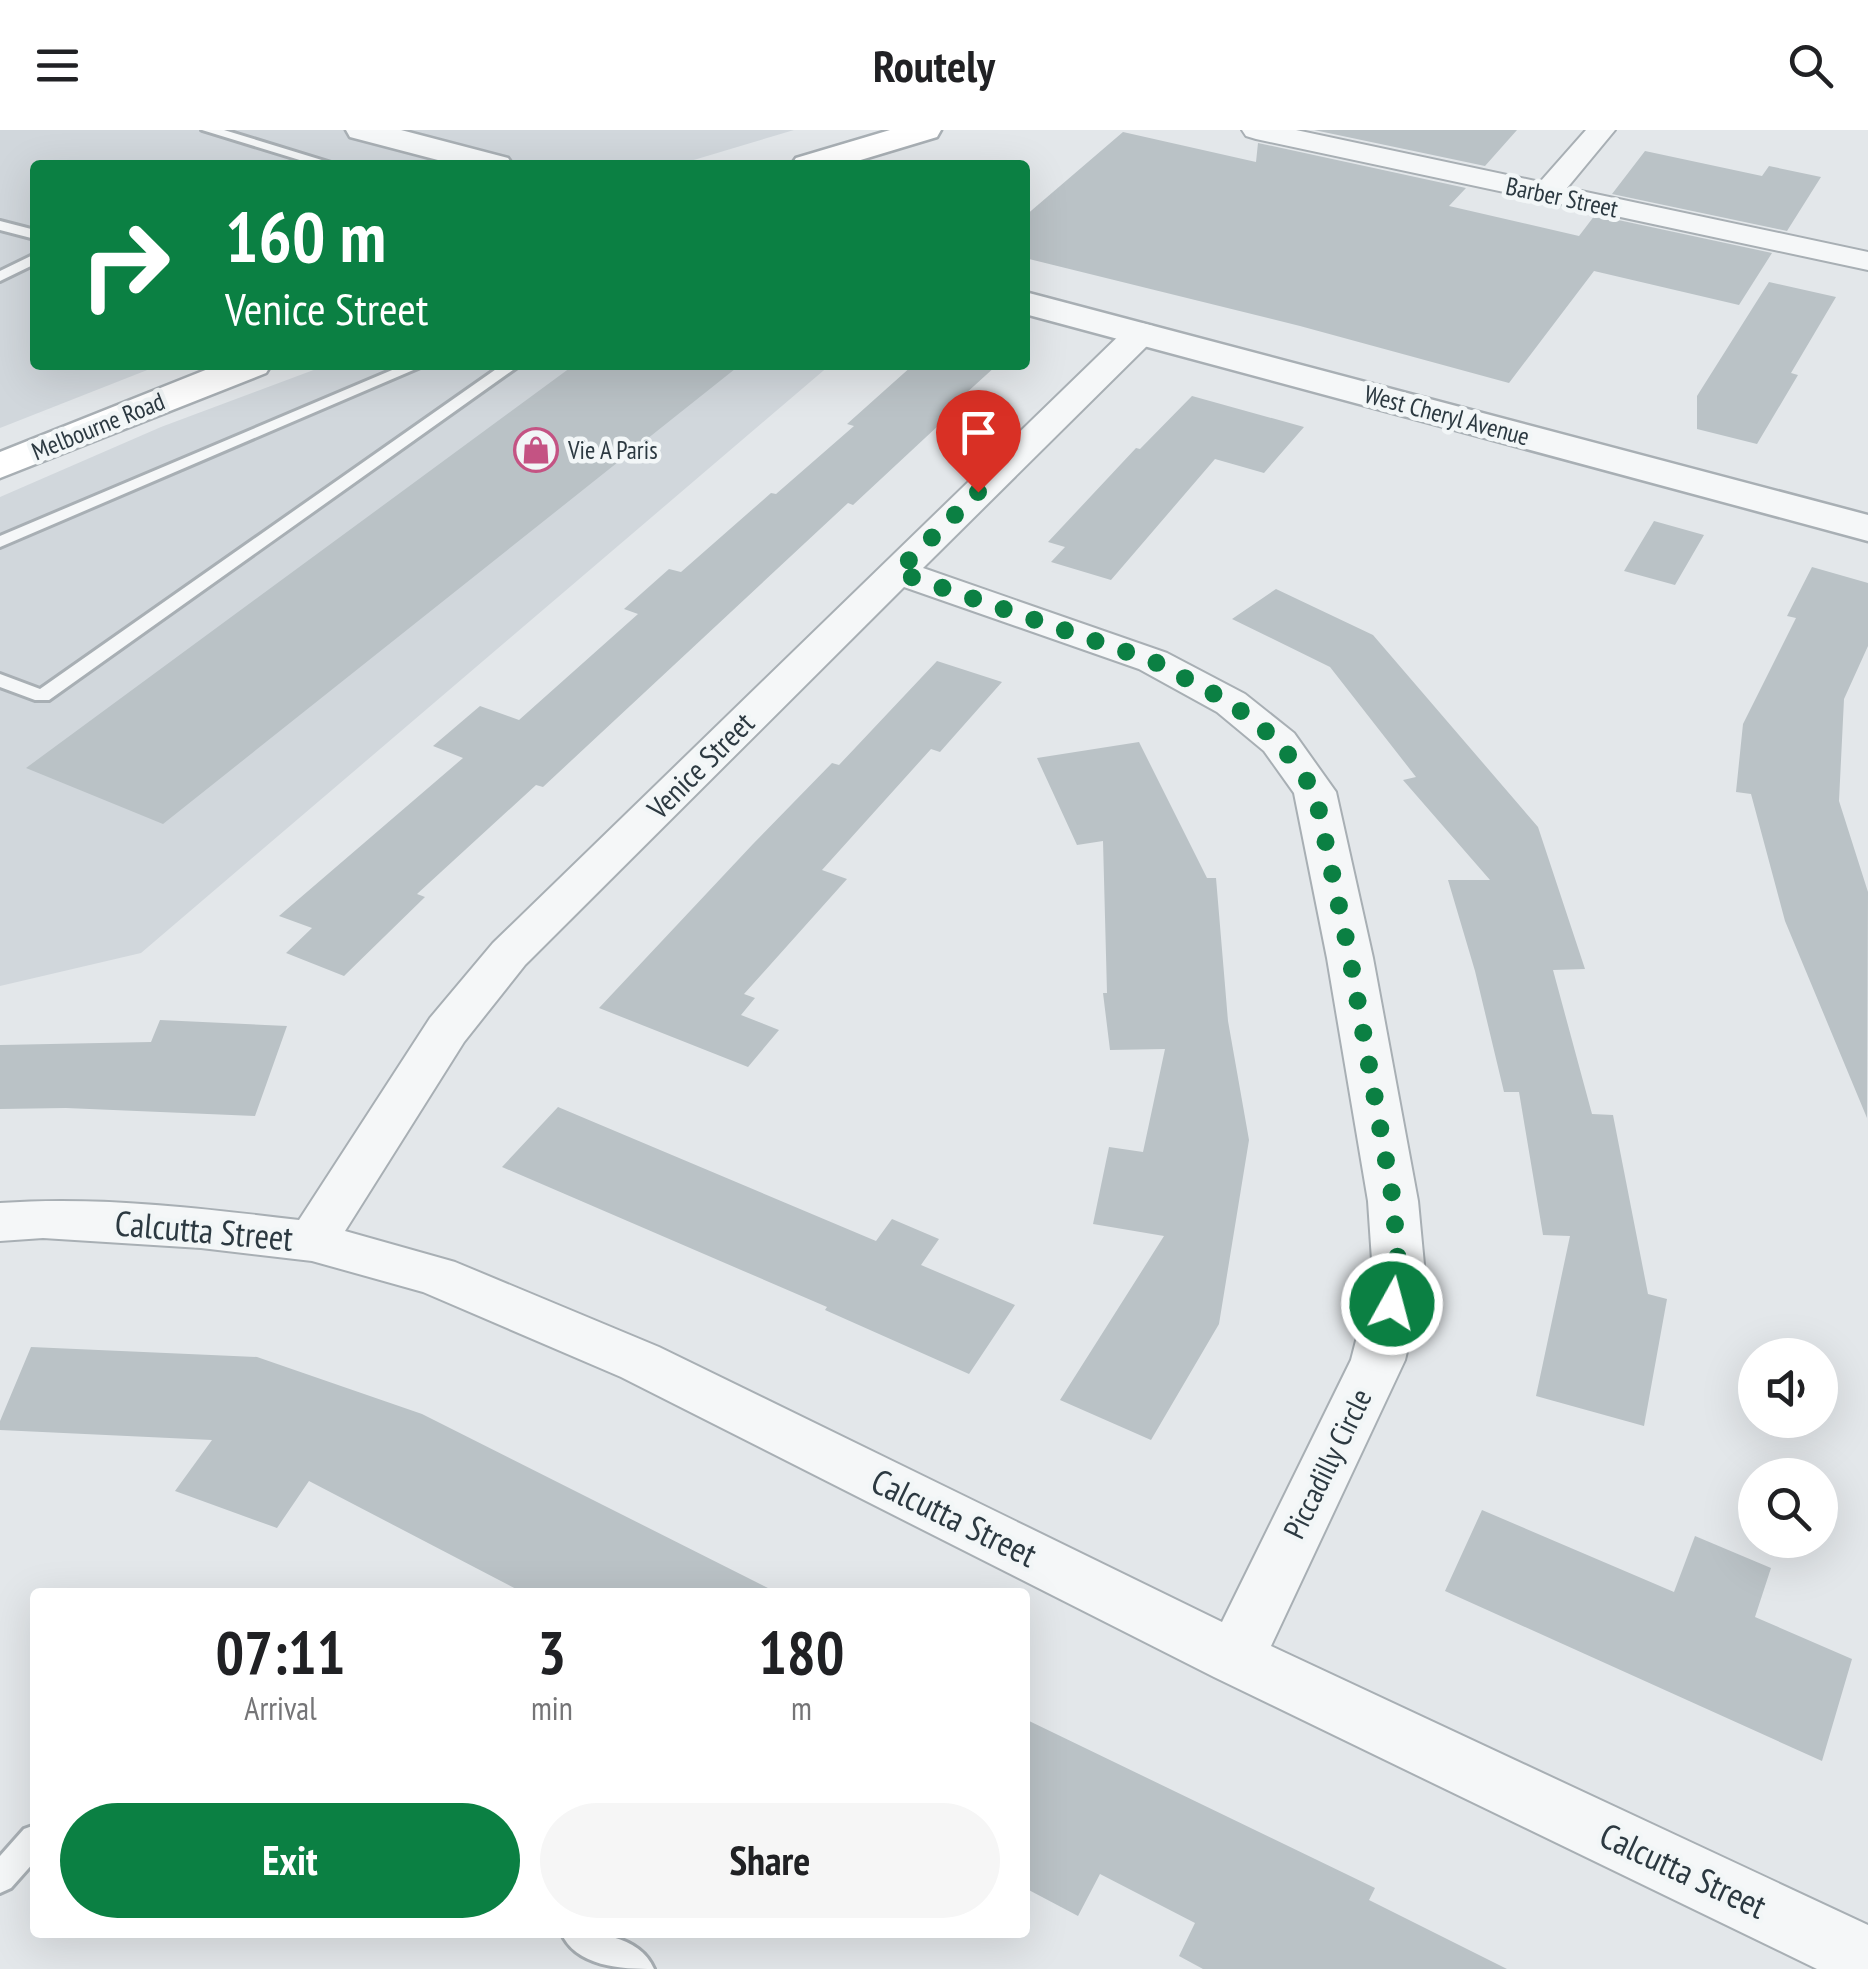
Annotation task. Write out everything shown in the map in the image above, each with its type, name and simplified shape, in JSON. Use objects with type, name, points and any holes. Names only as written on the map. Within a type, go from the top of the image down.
[{"type":"main road","points":[[825,160],[924,130]]},
{"type":"main road","name":"Melbourne Road","points":[[0,466],[240,370]]},
{"type":"street","points":[[362,130],[450,160]]},
{"type":"street","name":"Barber Street","points":[[1256,130],[1868,261]]},
{"type":"street","points":[[1545,194],[1601,130]]},
{"type":"street","name":"West Cheryl Avenue","points":[[1030,304],[1868,528]]},
{"type":"street","name":"Venice Street","points":[[312,1241],[447,1030],[509,954],[1141,333]]},
{"type":"street","name":"Piccadilly Circle","points":[[897,572],[1153,661],[1231,703],[1279,742],[1315,792],[1350,958],[1393,1200],[1399,1275],[1378,1360],[1234,1658]]},
{"type":"street","name":"Calcutta Street","points":[[0,1222],[43,1219],[201,1228],[312,1241],[436,1276],[640,1362],[1234,1658],[1868,1959]]},
{"type":"lane","points":[[209,130],[313,160]]},
{"type":"lane","points":[[0,225],[30,234]]},
{"type":"lane","points":[[0,277],[30,261]]},
{"type":"lane","points":[[0,542],[404,370]]},
{"type":"lane","points":[[0,680],[42,696],[505,370]]},
{"type":"lane","points":[[0,1878],[30,1845]]},
{"type":"lane","points":[[586,1938],[638,1969]]},
{"type":"shaded area","points":[[0,130],[794,130],[694,160],[30,160],[30,370],[147,370],[0,428]]},
{"type":"shaded area","points":[[314,370],[824,370],[141,953],[0,986],[0,497],[161,427]]},
{"type":"building","points":[[1314,130],[1517,130],[1485,166]]},
{"type":"building","points":[[1123,132],[1256,162],[1258,143],[1466,188],[1449,206],[1579,236],[1595,215],[1772,253],[1739,305],[1594,271],[1509,383],[1030,259],[1030,212]]},
{"type":"building","points":[[1645,151],[1762,176],[1769,166],[1821,177],[1787,231],[1612,194]]},
{"type":"building","points":[[1769,282],[1836,297],[1791,373],[1798,375],[1757,444],[1697,429],[1697,396]]},
{"type":"building","points":[[567,370],[734,370],[163,824],[26,768]]},
{"type":"building","points":[[907,370],[992,370],[963,396],[968,398],[853,505],[848,503],[543,787],[536,785],[417,894],[425,897],[344,976],[286,953],[312,928],[279,916],[463,758],[433,746],[480,706],[519,720],[638,614],[624,609],[669,569],[681,572],[771,493],[776,494],[854,426],[847,424]]},
{"type":"building","points":[[1192,396],[1304,427],[1264,473],[1215,459],[1111,580],[1051,562],[1065,547],[1048,542],[1136,448],[1140,449]]},
{"type":"building","points":[[1654,521],[1704,535],[1675,585],[1624,571]]},
{"type":"building","points":[[1812,567],[1868,583],[1868,646],[1844,699],[1839,801],[1868,892],[1867,1118],[1785,921],[1751,794],[1736,792],[1743,724],[1796,618],[1787,616]]},
{"type":"building","points":[[1276,589],[1373,635],[1538,827],[1585,969],[1553,970],[1592,1114],[1613,1115],[1648,1294],[1667,1299],[1644,1426],[1536,1396],[1570,1236],[1543,1235],[1519,1092],[1504,1092],[1448,880],[1490,880],[1403,780],[1416,777],[1330,667],[1232,619]]},
{"type":"building","points":[[937,661],[1002,682],[940,752],[931,749],[822,870],[847,879],[744,994],[755,998],[741,1015],[779,1030],[748,1067],[599,1008],[753,844],[832,763],[839,765]]},
{"type":"building","points":[[1139,742],[1207,878],[1216,878],[1228,1021],[1249,1140],[1219,1324],[1151,1440],[1060,1400],[1164,1236],[1093,1224],[1109,1147],[1143,1152],[1165,1049],[1110,1050],[1103,993],[1107,993],[1103,841],[1077,845],[1037,758]]},
{"type":"building","points":[[160,1020],[287,1026],[255,1116],[0,1109],[0,1045],[151,1042]]},
{"type":"building","points":[[558,1107],[876,1241],[892,1219],[939,1239],[921,1265],[1015,1305],[969,1374],[825,1310],[827,1307],[502,1167]]},
{"type":"building","points":[[31,1347],[257,1357],[422,1414],[768,1588],[514,1588],[309,1481],[277,1528],[175,1491],[212,1440],[0,1430],[0,1421]]},
{"type":"building","points":[[1482,1510],[1674,1592],[1695,1536],[1738,1554],[1738,1558],[1771,1568],[1755,1617],[1852,1659],[1822,1761],[1445,1591]]},
{"type":"building","points":[[1030,1721],[1375,1888],[1369,1900],[1507,1969],[1203,1969],[1179,1956],[1195,1923],[1100,1874],[1078,1916],[1030,1891]]},
{"type":"place","name":"Vie A Paris","points":[[536,450]]},
{"type":"route","points":[[978,492],[897,572],[1153,661],[1231,703],[1279,742],[1315,792],[1350,958],[1393,1200],[1399,1275],[1392,1304]]}]
